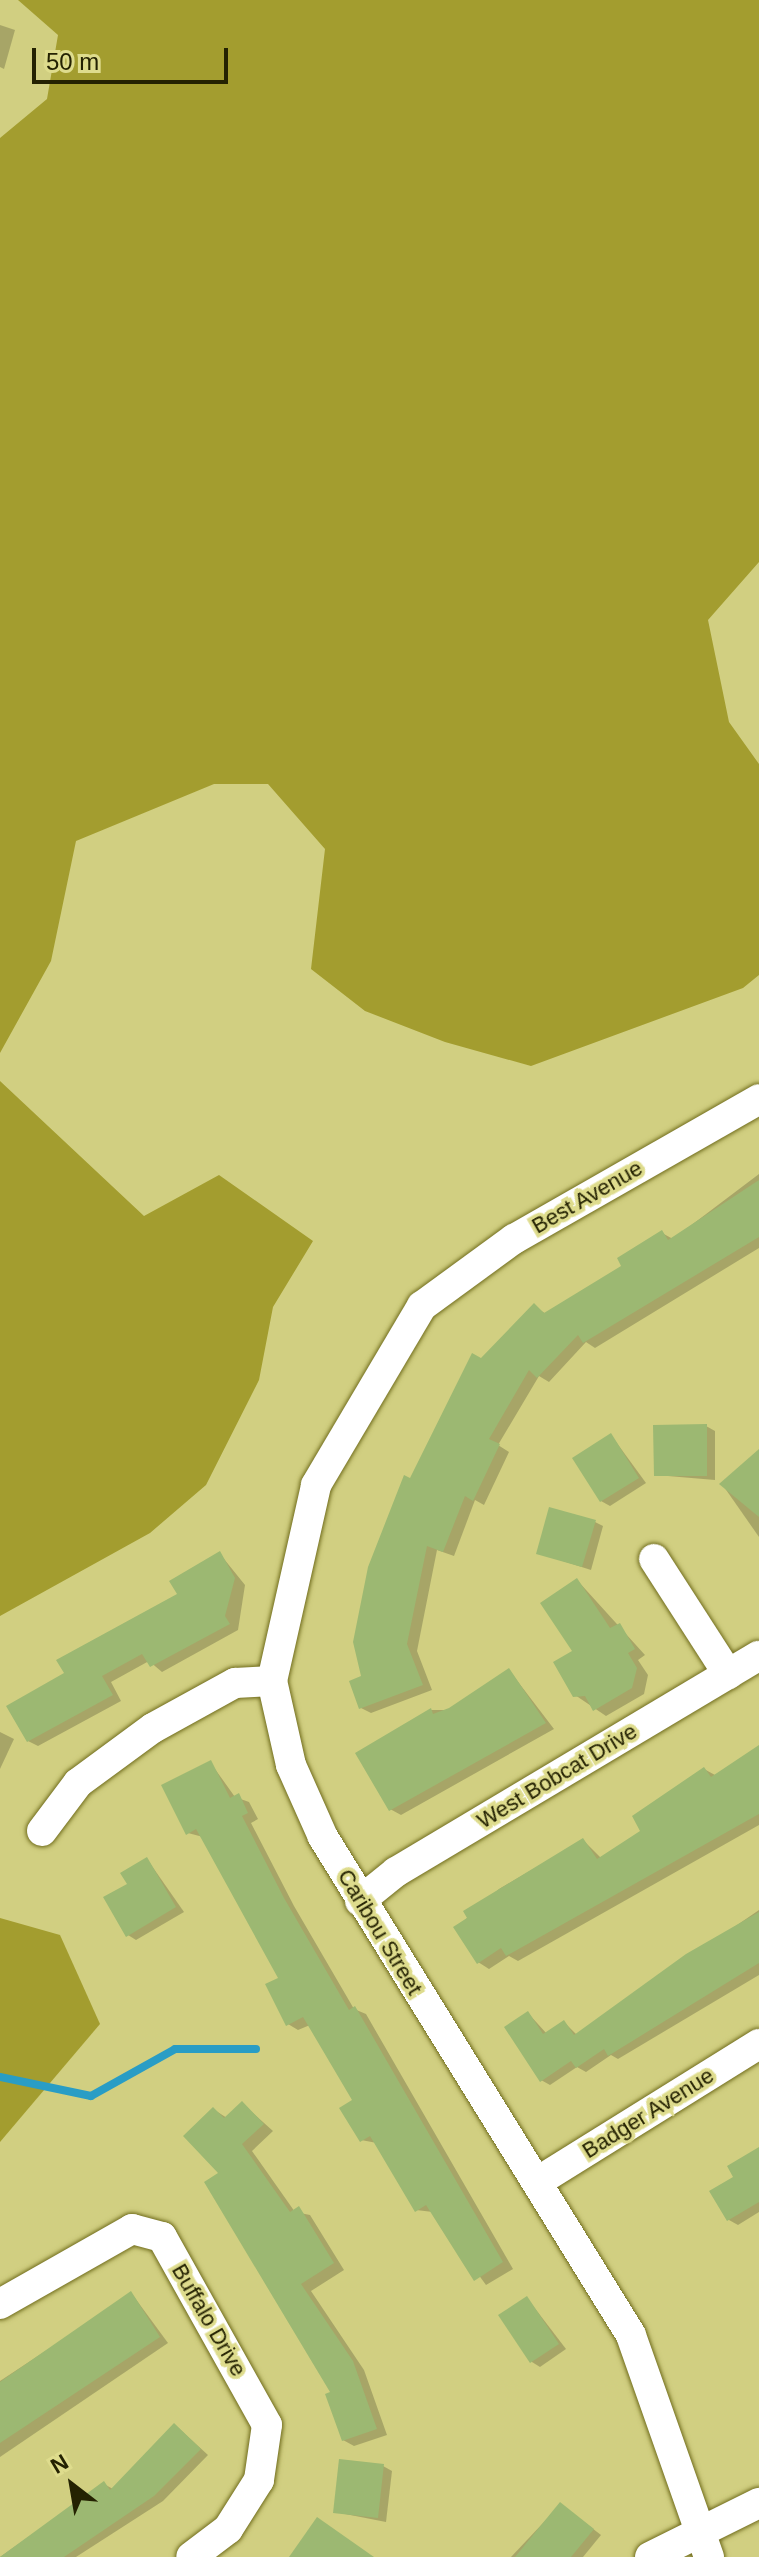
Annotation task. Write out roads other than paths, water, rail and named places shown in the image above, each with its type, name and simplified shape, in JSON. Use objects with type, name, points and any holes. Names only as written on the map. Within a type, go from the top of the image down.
[{"type":"street","name":"Best Avenue","points":[[422,1306],[514,1239],[759,1099]]},
{"type":"street","name":"Caribou Street","points":[[422,1306],[316,1485],[272,1681],[291,1765],[360,1901],[631,2335],[704,2545]]},
{"type":"street","points":[[654,1559],[728,1674]]},
{"type":"street","name":"West Bobcat Drive","points":[[360,1901],[396,1872],[759,1656]]},
{"type":"street","points":[[42,1831],[78,1783],[153,1728],[235,1683],[272,1681]]},
{"type":"street","name":"Badger Avenue","points":[[537,2182],[759,2044]]},
{"type":"street","name":"Buffalo Drive","points":[[0,2304],[132,2229],[162,2237],[267,2425],[259,2480],[228,2529],[191,2557]]},
{"type":"street","points":[[650,2557],[704,2545],[759,2503]]},
{"type":"waterway","points":[[0,2077],[91,2096],[175,2049],[256,2049]]}]
